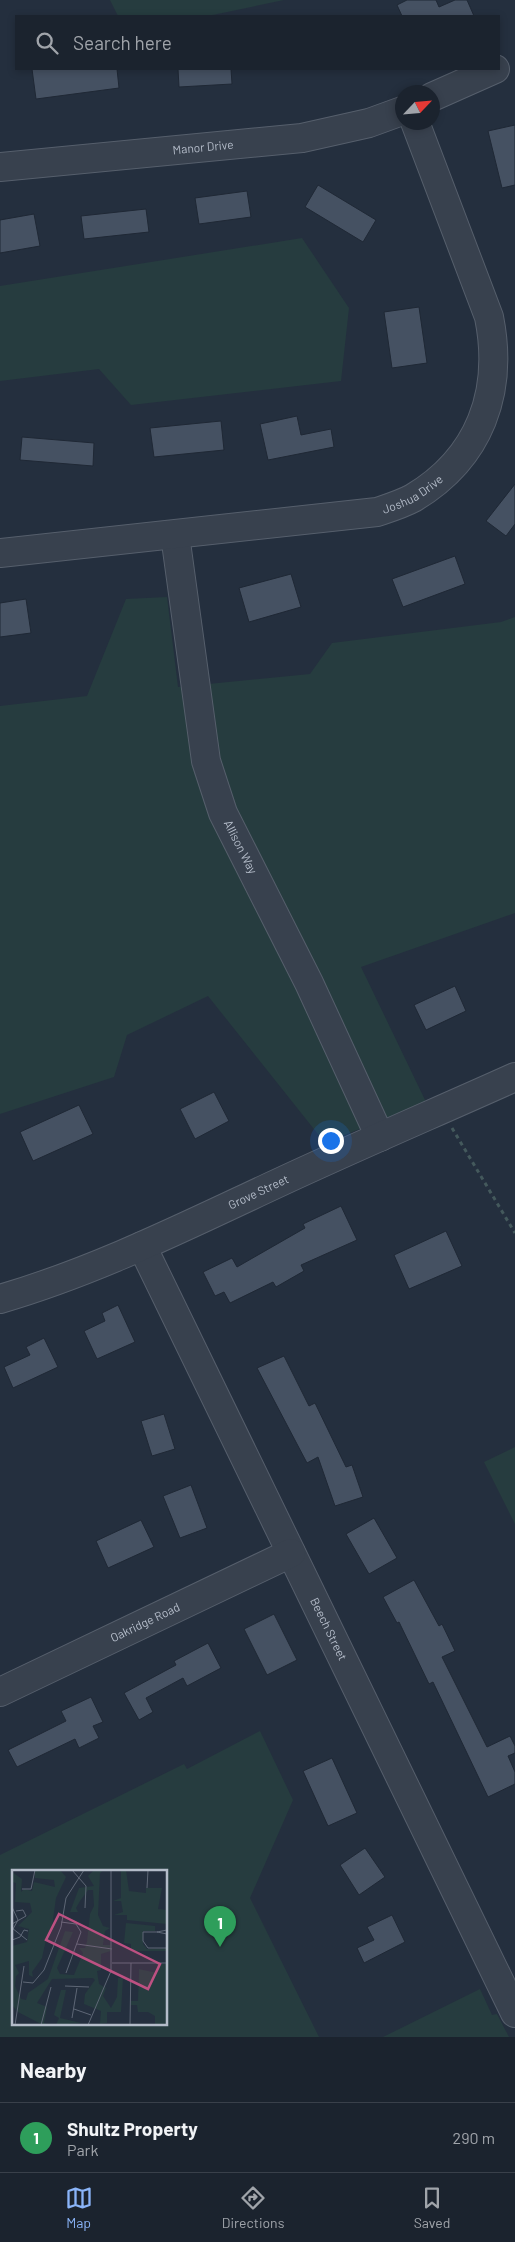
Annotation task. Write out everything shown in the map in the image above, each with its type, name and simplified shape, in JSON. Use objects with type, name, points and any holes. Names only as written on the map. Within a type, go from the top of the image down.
[{"type":"street","points":[[500,67],[515,61]]},
{"type":"street","points":[[440,93],[493,70]]},
{"type":"street","name":"Manor Drive","points":[[0,167],[302,138],[369,124],[395,114]]},
{"type":"street","name":"Joshua Drive","points":[[0,553],[377,512],[411,499],[434,484],[456,464],[483,420],[490,396],[494,369],[494,342],[489,318],[418,130]]},
{"type":"street","name":"Allison Way","points":[[176,535],[204,751],[223,813],[309,983],[380,1137]]},
{"type":"street","name":"Grove Street","points":[[0,1299],[78,1273],[142,1246],[515,1077]]},
{"type":"street","name":"Beech Street","points":[[142,1246],[515,2013]]},
{"type":"street","name":"Oakridge Road","points":[[0,1692],[291,1553]]},
{"type":"path","points":[[443,1109],[515,1233]]},
{"type":"green space","points":[[110,0],[284,0],[213,15],[118,15]]},
{"type":"green space","points":[[302,238],[349,308],[341,381],[131,405],[99,369],[0,381],[0,286]]},
{"type":"green space","points":[[167,597],[178,687],[310,674],[332,643],[501,622],[515,617],[515,913],[361,967],[426,1102],[325,1143],[208,996],[127,1035],[114,1077],[0,1114],[0,706],[87,696],[126,599]]},
{"type":"green space","points":[[515,1447],[515,1524],[484,1462]]},
{"type":"green space","points":[[260,1731],[293,1800],[250,1898],[319,2037],[0,2037],[0,1855],[184,1764],[187,1769]]},
{"type":"green space","points":[[480,1989],[492,2015],[497,2014],[509,2037],[383,2037]]},
{"type":"building","points":[[407,0],[436,0],[439,7],[455,0],[467,0],[474,15],[402,15],[397,5]]},
{"type":"building","points":[[32,70],[117,70],[119,88],[36,99]]},
{"type":"building","points":[[178,70],[231,70],[232,84],[179,87]]},
{"type":"building","points":[[515,125],[515,185],[502,188],[488,131]]},
{"type":"building","points":[[318,185],[376,220],[363,242],[305,207]]},
{"type":"building","points":[[247,191],[251,217],[199,224],[195,198]]},
{"type":"building","points":[[146,209],[149,232],[84,239],[81,216]]},
{"type":"building","points":[[34,214],[40,246],[0,253],[0,220]]},
{"type":"building","points":[[419,307],[427,363],[392,368],[384,312]]},
{"type":"building","points":[[297,416],[301,435],[331,429],[334,447],[268,460],[260,424]]},
{"type":"building","points":[[221,421],[224,450],[154,457],[150,428]]},
{"type":"building","points":[[22,437],[94,443],[93,466],[20,460]]},
{"type":"building","points":[[515,484],[515,524],[506,536],[486,521]]},
{"type":"building","points":[[455,556],[465,584],[403,607],[392,579]]},
{"type":"building","points":[[291,574],[301,607],[249,622],[239,588]]},
{"type":"building","points":[[26,599],[31,633],[0,637],[0,603]]},
{"type":"building","points":[[455,986],[466,1011],[426,1030],[414,1005]]},
{"type":"building","points":[[214,1092],[229,1121],[195,1139],[180,1109]]},
{"type":"building","points":[[79,1105],[93,1134],[33,1161],[20,1132]]},
{"type":"building","points":[[341,1206],[357,1240],[301,1265],[304,1271],[276,1287],[273,1282],[230,1303],[224,1292],[215,1296],[203,1272],[232,1258],[237,1267],[305,1228],[303,1224]]},
{"type":"building","points":[[446,1231],[462,1266],[409,1289],[394,1255]]},
{"type":"building","points":[[118,1305],[135,1342],[97,1359],[84,1331],[105,1321],[102,1313]]},
{"type":"building","points":[[44,1338],[58,1367],[13,1388],[4,1367],[30,1355],[26,1347]]},
{"type":"building","points":[[284,1356],[309,1406],[315,1403],[346,1467],[352,1465],[363,1497],[335,1506],[318,1457],[307,1463],[257,1368]]},
{"type":"building","points":[[164,1414],[175,1449],[152,1456],[141,1421]]},
{"type":"building","points":[[191,1485],[207,1528],[180,1538],[163,1496]]},
{"type":"building","points":[[374,1518],[397,1558],[369,1574],[346,1534]]},
{"type":"building","points":[[141,1520],[154,1547],[108,1568],[96,1541]]},
{"type":"building","points":[[414,1580],[439,1626],[442,1624],[455,1651],[442,1657],[487,1747],[510,1736],[515,1746],[515,1753],[508,1756],[515,1772],[515,1784],[488,1797],[433,1682],[429,1684],[399,1622],[397,1623],[383,1597]]},
{"type":"building","points":[[274,1614],[297,1660],[267,1675],[244,1629]]},
{"type":"building","points":[[208,1643],[221,1668],[187,1686],[183,1678],[146,1698],[153,1712],[139,1720],[124,1693],[176,1665],[174,1661]]},
{"type":"building","points":[[91,1697],[103,1722],[93,1726],[99,1738],[79,1748],[75,1739],[17,1767],[8,1750],[66,1721],[61,1711]]},
{"type":"building","points":[[332,1758],[357,1813],[328,1826],[303,1771]]},
{"type":"building","points":[[365,1848],[385,1877],[359,1895],[340,1865]]},
{"type":"building","points":[[392,1915],[405,1942],[364,1963],[357,1948],[374,1940],[367,1927]]},
{"type":"place","name":"Shultz Property","points":[[220,1947]]}]
